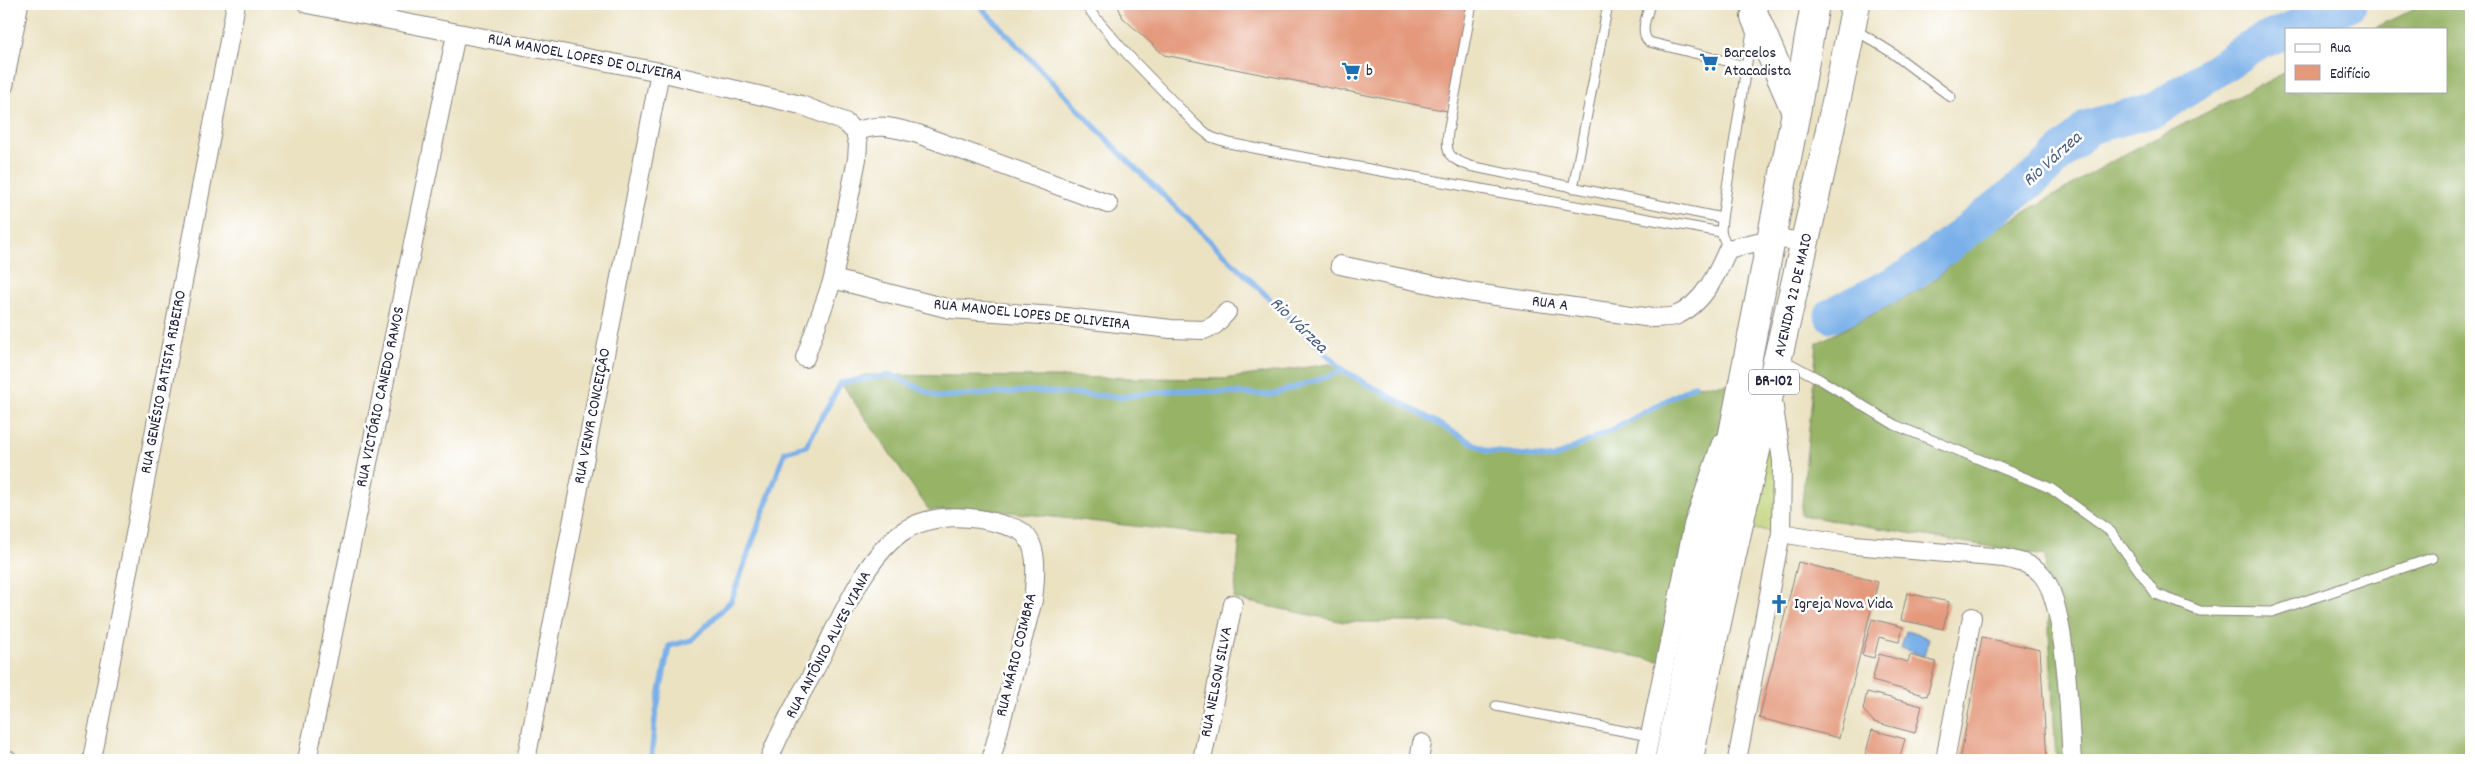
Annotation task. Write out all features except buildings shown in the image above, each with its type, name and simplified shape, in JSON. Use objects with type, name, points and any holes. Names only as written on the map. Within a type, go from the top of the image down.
[{"type":"main road","name":"AVENIDA 22 DE MAIO","points":[[1670,760],[1745,379],[1815,4]]},
{"type":"main road","points":[[1756,14],[1796,112]]},
{"type":"main road","name":"AVENIDA 22 DE MAIO","points":[[1689,760],[1739,528],[1807,241],[1854,16]]},
{"type":"street","points":[[4,86],[19,4]]},
{"type":"street","name":"RUA GENÉSIO BATISTA RIBEIRO","points":[[92,760],[236,4]]},
{"type":"street","name":"RUA MANOEL LOPES DE OLIVEIRA","points":[[307,4],[660,72],[801,105],[845,122],[855,132]]},
{"type":"street","name":"RUA VICTÓRIO CANEDO RAMOS","points":[[307,760],[456,34]]},
{"type":"street","name":"RUA VENYR CONCEIÇÃO","points":[[526,760],[660,72]]},
{"type":"street","points":[[805,358],[833,279],[857,159],[858,144],[855,132],[870,126],[886,126],[918,134],[1108,204]]},
{"type":"street","points":[[1728,249],[1770,239],[1807,241]]},
{"type":"street","name":"RUA A","points":[[1340,265],[1468,292],[1652,318],[1674,316],[1693,306],[1716,274],[1728,249]]},
{"type":"street","name":"RUA MANOEL LOPES DE OLIVEIRA","points":[[833,279],[950,308],[986,313],[1056,316],[1171,329],[1204,330],[1215,325],[1226,312]]},
{"type":"street","name":"AVENIDA 22 DE MAIO","points":[[1645,760],[1693,525],[1726,425],[1745,379]]},
{"type":"street","points":[[1737,760],[1781,533],[1782,461],[1772,392]]},
{"type":"street","name":"RUA ANTÔNIO ALVES VIANA","points":[[770,760],[792,711],[865,575],[887,547],[905,530],[925,521],[955,518],[984,519]]},
{"type":"street","name":"RUA MÁRIO COIMBRA","points":[[984,519],[1020,530],[1032,546],[1035,573],[1033,600],[991,760]]},
{"type":"street","points":[[1781,533],[1854,545],[2004,558],[2025,563],[2042,574],[2050,589],[2062,641],[2072,760]]},
{"type":"street","name":"RUA NELSON SILVA","points":[[1202,760],[1233,604]]},
{"type":"street","points":[[1945,760],[1972,618]]},
{"type":"street","points":[[1419,760],[1422,742]]},
{"type":"street","points":[[4,759],[8,760]]},
{"type":"lane","points":[[1084,4],[1134,61],[1195,124],[1211,137],[1269,151],[1721,232]]},
{"type":"lane","points":[[1472,4],[1448,132],[1446,148],[1449,155],[1470,166],[1722,218]]},
{"type":"lane","points":[[1573,188],[1608,4]]},
{"type":"lane","points":[[1650,4],[1644,32],[1648,42],[1746,66]]},
{"type":"lane","points":[[1728,249],[1721,232],[1722,218],[1756,14]]},
{"type":"lane","points":[[1854,16],[1891,52],[1950,98]]},
{"type":"lane","points":[[1779,358],[1821,380],[1894,425],[2050,488],[2111,532],[2156,594],[2200,611],[2272,612],[2432,558]]},
{"type":"lane","points":[[1496,706],[1649,736]]},
{"type":"green space","points":[[2423,4],[2471,4],[2471,760],[2056,760],[2045,556],[1801,515],[1817,343],[1924,288],[1986,235],[2125,154],[2285,73],[2285,92],[2448,92],[2448,28],[2375,28]]},
{"type":"green space","points":[[1330,364],[1487,451],[1553,458],[1616,428],[1691,386],[1756,383],[1670,663],[1456,622],[1344,622],[1234,599],[1240,538],[991,510],[929,510],[841,383],[866,375],[1224,379]]},
{"type":"green space","points":[[1773,410],[1781,532],[1741,528]]},
{"type":"water","points":[[1906,631],[1929,638],[1924,656],[1901,648]]},
{"type":"waterway","name":"Rio Várzea","points":[[978,4],[1118,151],[1344,371],[1487,451],[1553,458],[1616,428],[1695,385]]},
{"type":"waterway","name":"Rio Várzea","points":[[2293,28],[2349,4]]},
{"type":"waterway","name":"Rio Várzea","points":[[1832,315],[1909,276],[2042,172],[2089,127],[2157,109],[2252,46],[2285,31]]},
{"type":"waterway","points":[[651,760],[655,718],[669,646],[692,640],[731,601],[785,452],[806,446],[841,383],[891,375],[938,397],[1031,391],[1120,397],[1177,390],[1271,395],[1344,371]]},
{"type":"place","name":"Barcelos Atacadista","points":[[1709,62]]},
{"type":"place","name":"b","points":[[1351,71]]},
{"type":"place","name":"Igreja Nova Vida","points":[[1779,604]]}]
